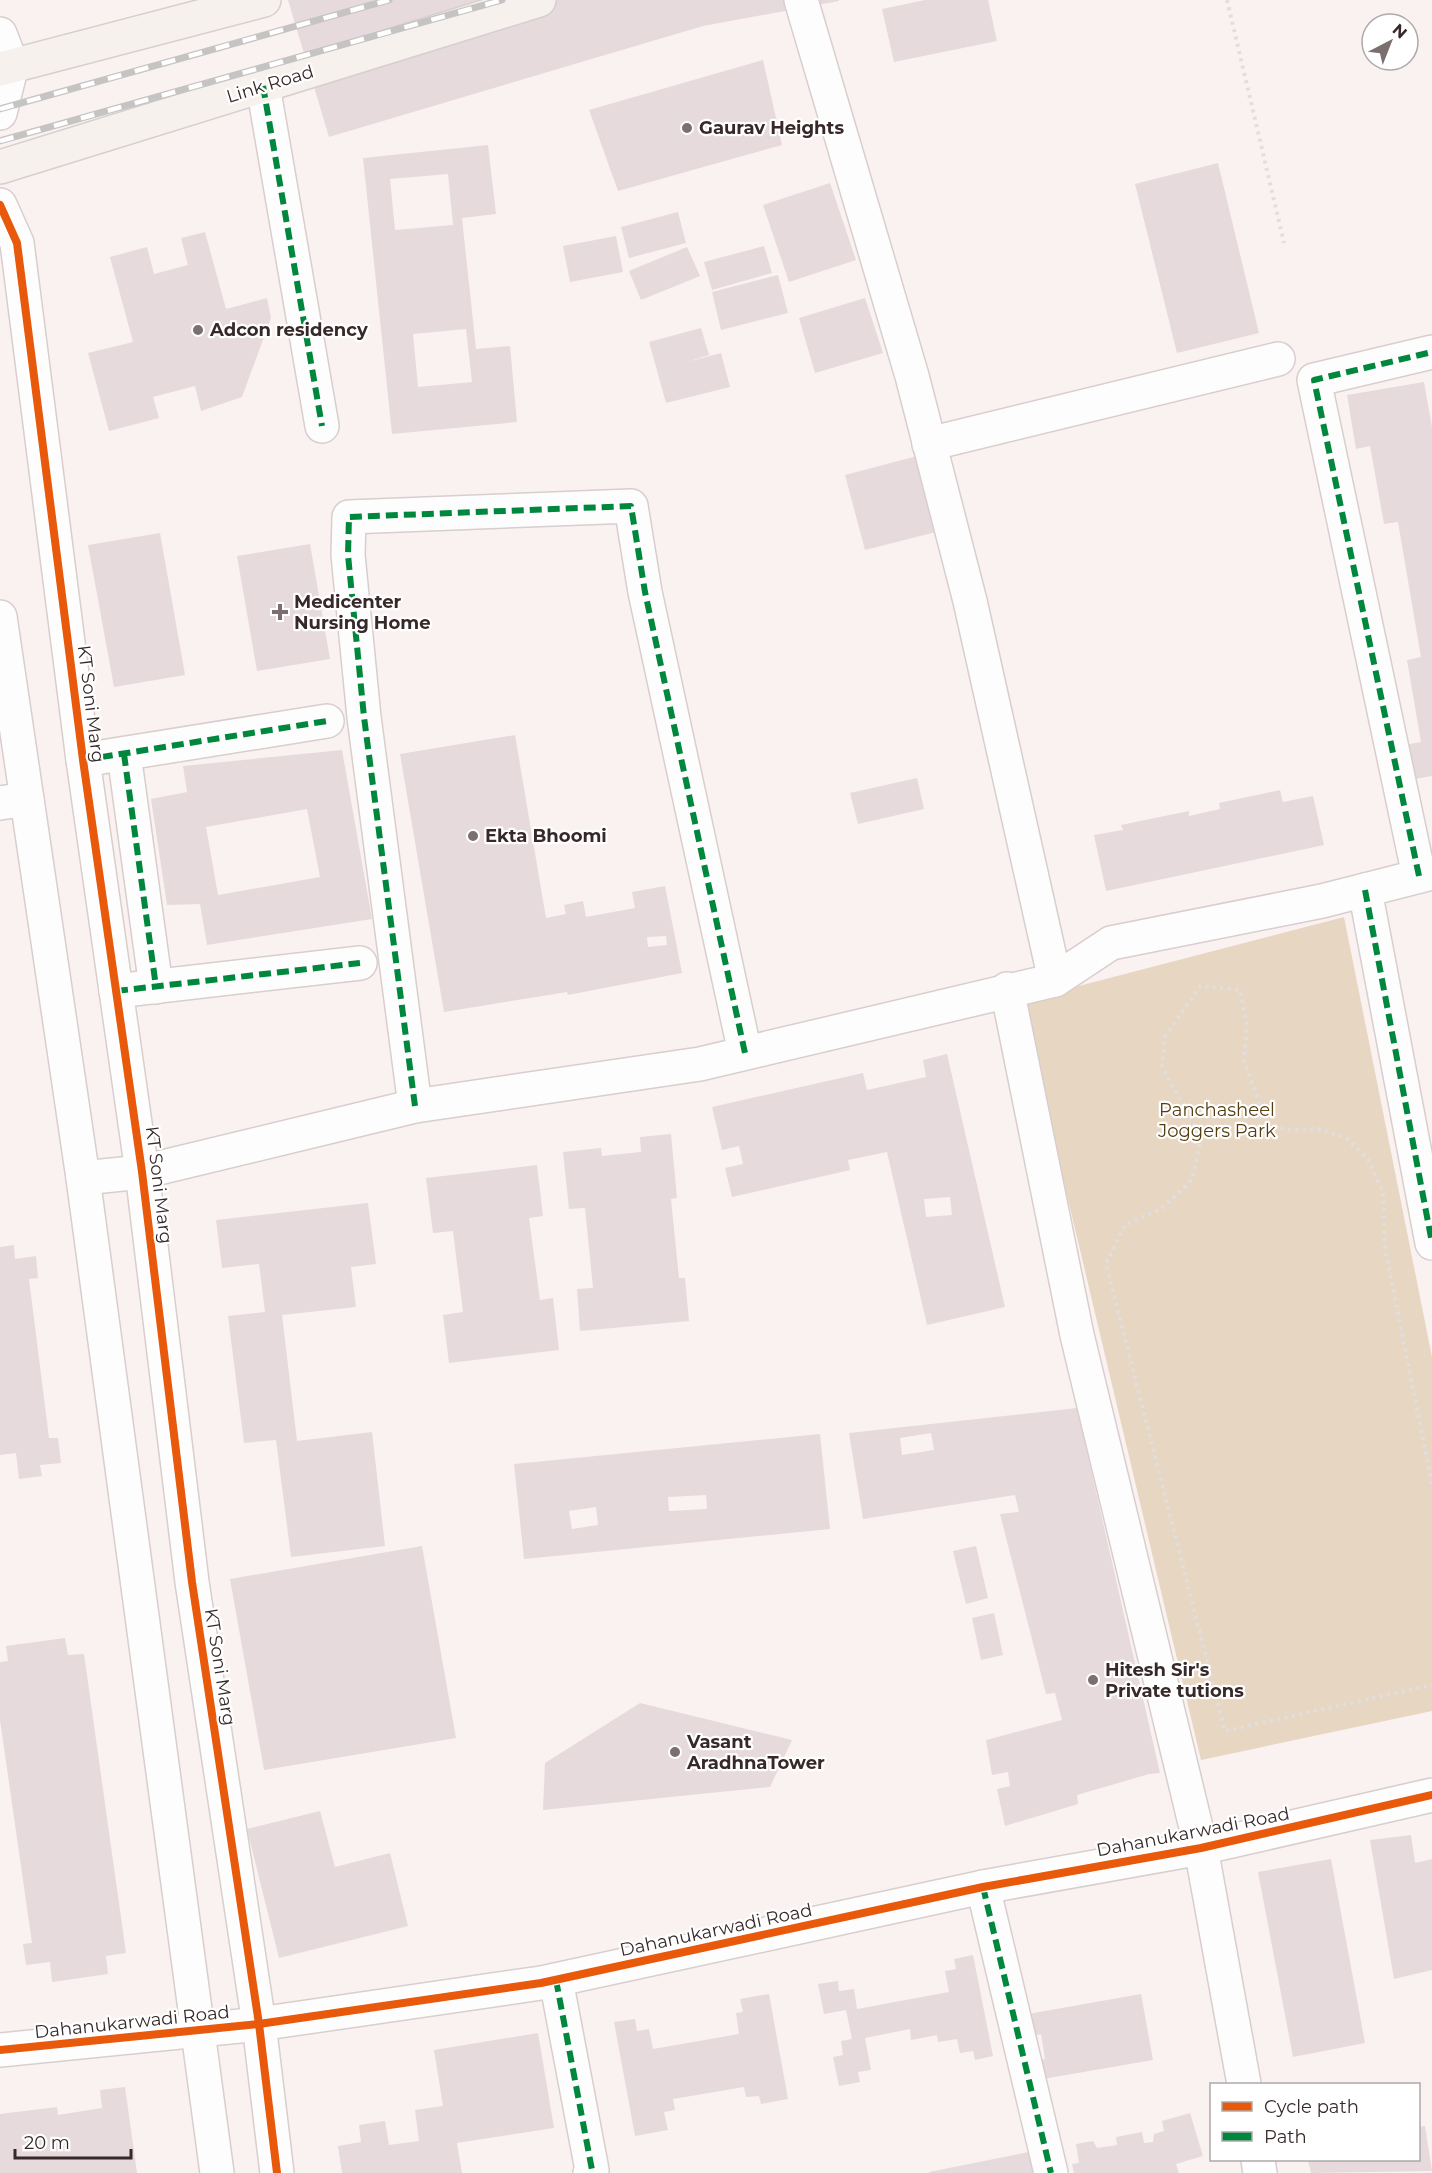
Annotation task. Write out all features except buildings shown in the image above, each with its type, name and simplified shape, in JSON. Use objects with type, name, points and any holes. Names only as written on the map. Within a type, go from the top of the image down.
[{"type":"main road","points":[[6,67],[264,0]]},
{"type":"main road","name":"Link Road","points":[[0,167],[539,0]]},
{"type":"street","points":[[801,0],[912,376],[970,601],[1055,980]]},
{"type":"street","points":[[0,34],[6,67],[0,113]]},
{"type":"street","points":[[263,86],[322,426]]},
{"type":"street","name":"KT Soni Marg","points":[[0,205],[17,243],[83,760],[142,1172],[192,1582],[260,2024],[277,2173]]},
{"type":"street","points":[[83,1178],[142,1172],[415,1106],[700,1064],[1006,989],[1055,980],[1111,943],[1322,901],[1426,875],[1314,380],[1432,352]]},
{"type":"street","points":[[929,444],[1278,359]]},
{"type":"street","points":[[415,1106],[364,717],[348,555],[349,517],[631,506],[645,592],[745,1053]]},
{"type":"street","points":[[0,617],[14,801],[83,1178],[217,2173]]},
{"type":"street","points":[[83,760],[327,721]]},
{"type":"street","points":[[124,754],[156,987]]},
{"type":"street","points":[[1365,890],[1432,1243]]},
{"type":"street","points":[[116,991],[360,963]]},
{"type":"street","points":[[1006,989],[1077,1335],[1201,1848],[1244,2083]]},
{"type":"street","name":"Dahanukarwadi Road","points":[[0,2050],[260,2024],[556,1980],[983,1887],[1201,1848],[1432,1795]]},
{"type":"street","points":[[983,1887],[1051,2173]]},
{"type":"street","points":[[556,1980],[592,2170],[590,2173]]},
{"type":"path","points":[[1227,0],[1284,243]]},
{"type":"path","points":[[1432,1484],[1385,1248],[1383,1192],[1368,1159],[1346,1138],[1319,1129],[1292,1130],[1260,1126],[1259,1101],[1244,1061],[1247,1026],[1240,990],[1200,986],[1165,1037],[1162,1067],[1201,1138],[1192,1180],[1161,1209],[1125,1225],[1106,1264],[1225,1731],[1432,1685]]},
{"type":"green space","name":"Panchasheel Joggers Park","points":[[1344,917],[1432,1357],[1432,1711],[1201,1760],[1021,1001]]},
{"type":"railway","points":[[0,109],[389,0]]},
{"type":"railway","points":[[0,141],[502,0]]},
{"type":"marked path","points":[[263,86],[322,426]]},
{"type":"marked path","points":[[1419,876],[1314,380],[1432,352]]},
{"type":"marked path","points":[[415,1106],[364,717],[348,555],[349,517],[631,506],[645,592],[745,1053]]},
{"type":"marked path","points":[[83,760],[327,721]]},
{"type":"marked path","points":[[124,754],[156,987]]},
{"type":"marked path","points":[[1365,890],[1432,1243]]},
{"type":"marked path","points":[[116,991],[360,963]]},
{"type":"marked path","points":[[983,1887],[1051,2173]]},
{"type":"marked path","points":[[556,1980],[592,2170],[590,2173]]},
{"type":"cycle path","points":[[0,205],[17,243],[83,760],[142,1172],[192,1582],[259,2024],[277,2173]]},
{"type":"cycle path","points":[[0,2050],[259,2024],[541,1983],[983,1887],[1201,1848],[1432,1795]]},
{"type":"place","name":"Gaurav Heights","points":[[687,128]]},
{"type":"place","name":"Adcon residency","points":[[198,330]]},
{"type":"place","name":"Medicenter Nursing Home","points":[[280,612]]},
{"type":"place","name":"Ekta Bhoomi","points":[[473,836]]},
{"type":"place","name":"Hitesh Sir's Private tutions","points":[[1093,1680]]},
{"type":"place","name":"Vasant AradhnaTower","points":[[675,1752]]}]
